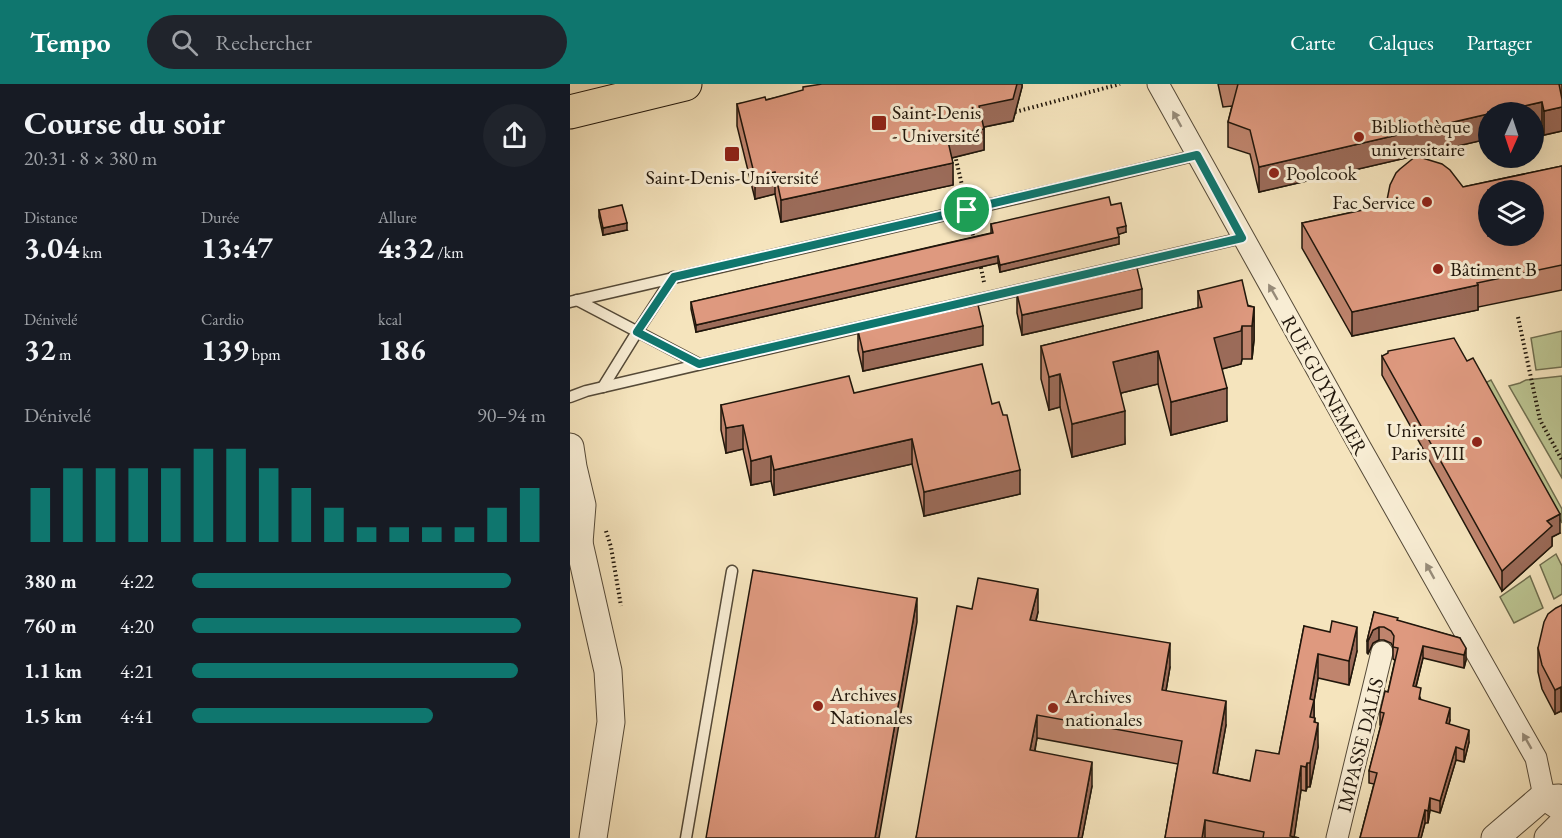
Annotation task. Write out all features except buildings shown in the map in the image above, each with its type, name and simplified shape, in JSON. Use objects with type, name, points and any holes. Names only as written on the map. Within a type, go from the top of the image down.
[{"type":"main road","points":[[570,112],[685,84]]},
{"type":"street","name":"RUE GUYNEMER","points":[[1158,84],[1242,238],[1536,758],[1553,813]]},
{"type":"street","points":[[570,447],[582,505],[575,534],[608,671],[611,722],[595,826]]},
{"type":"street","name":"IMPASSE DALIS","points":[[1337,838],[1382,652]]},
{"type":"street","points":[[1495,838],[1553,813]]},
{"type":"lane","points":[[574,301],[1197,155]]},
{"type":"lane","points":[[570,397],[699,364],[1242,238]]},
{"type":"lane","points":[[603,387],[674,277]]},
{"type":"lane","points":[[574,301],[699,364]]},
{"type":"lane","points":[[686,838],[732,571]]},
{"type":"lane","points":[[1511,838],[1553,813]]},
{"type":"path","points":[[1015,112],[1120,84]]},
{"type":"path","points":[[1518,317],[1540,420],[1562,460]]},
{"type":"green space","points":[[1562,331],[1562,367],[1536,370],[1531,338]]},
{"type":"green space","points":[[1562,376],[1562,478],[1509,386],[1526,380]]},
{"type":"green space","points":[[1491,380],[1562,509],[1562,523],[1485,383]]},
{"type":"green space","points":[[1556,554],[1562,566],[1562,594],[1554,599],[1540,565]]},
{"type":"green space","points":[[1530,576],[1543,608],[1514,623],[1500,597]]},
{"type":"place","name":"Saint-Denis - Université","points":[[879,123]]},
{"type":"place","name":"Bibliothèque universitaire","points":[[1359,137]]},
{"type":"place","name":"Saint-Denis-Université","points":[[732,154]]},
{"type":"place","name":"Poolcook","points":[[1274,173]]},
{"type":"place","name":"Fac Service","points":[[1427,202]]},
{"type":"place","name":"Bâtiment B","points":[[1438,269]]},
{"type":"place","name":"Université Paris VIII","points":[[1477,442]]},
{"type":"place","name":"Archives Nationales","points":[[818,706]]},
{"type":"place","name":"Archives nationales","points":[[1053,708]]},
{"type":"route","points":[[1197,155],[1242,238],[699,364],[637,332],[674,277],[967,210],[1197,155]]}]
